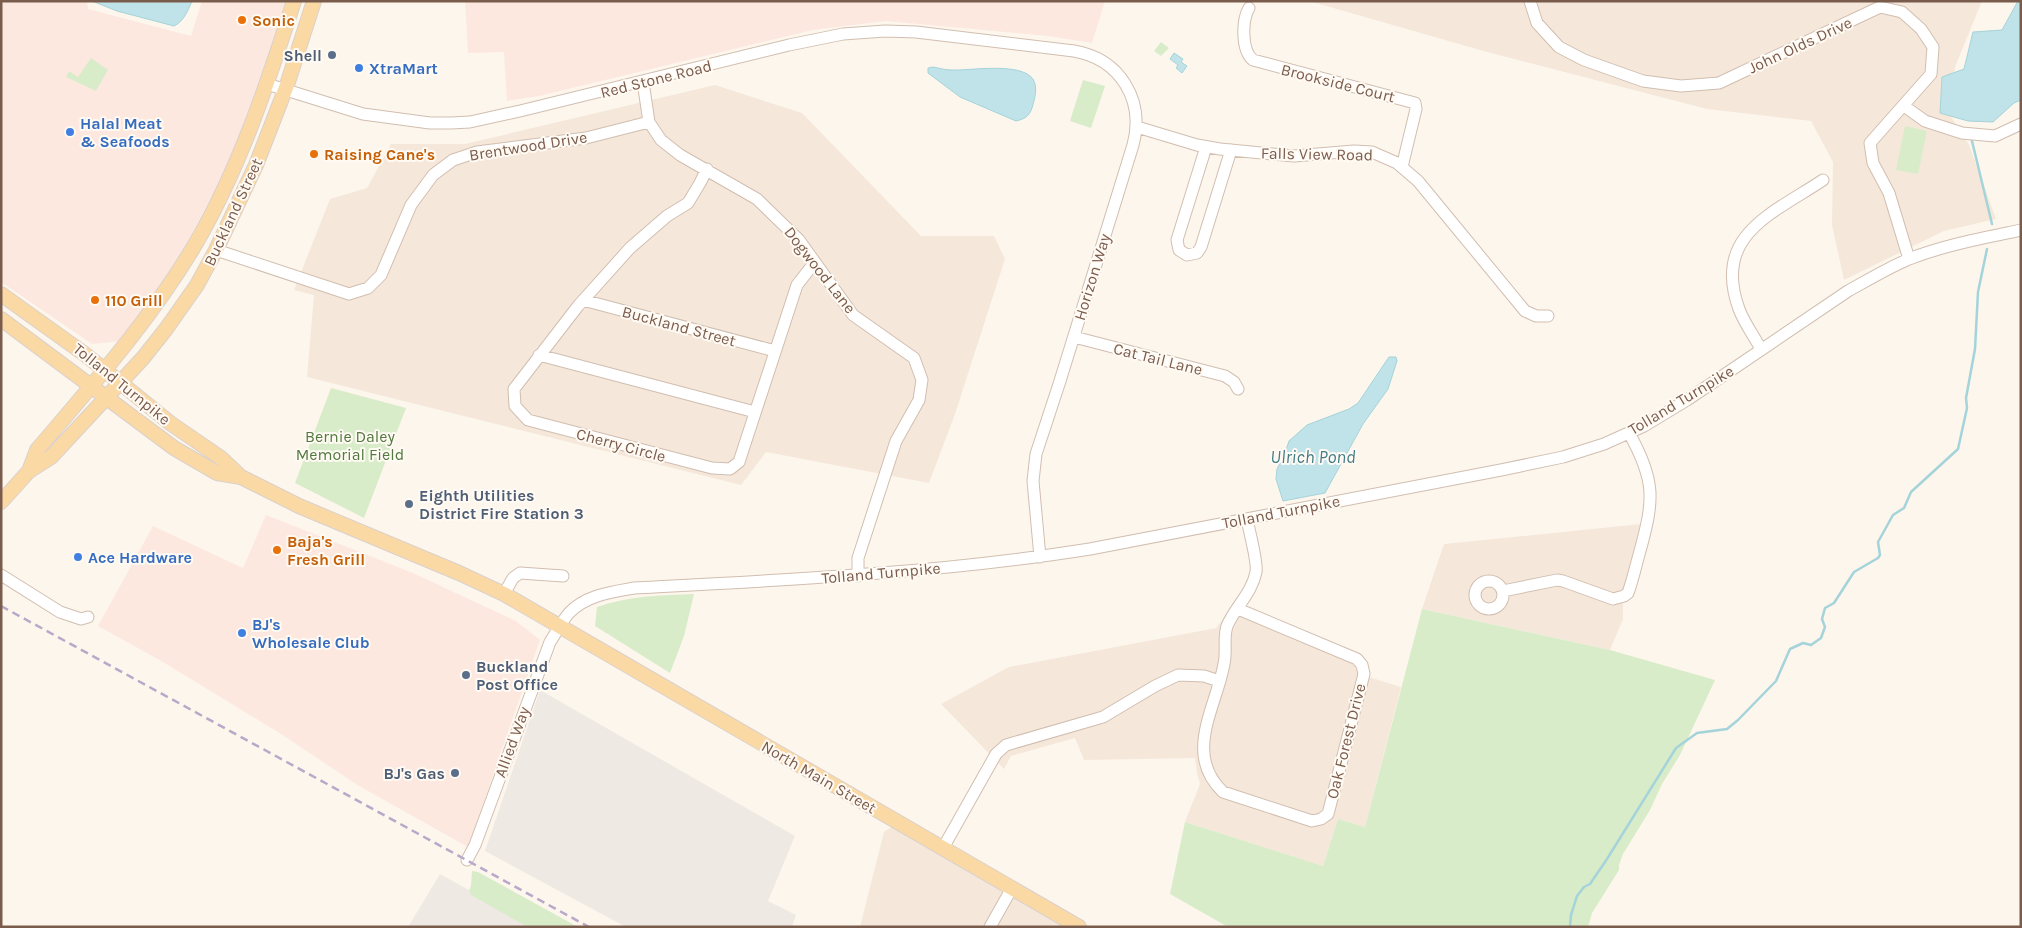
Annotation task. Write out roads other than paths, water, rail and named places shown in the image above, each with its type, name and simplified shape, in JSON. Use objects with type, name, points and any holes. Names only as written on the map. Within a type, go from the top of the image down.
[{"type":"main road","name":"Buckland Street","points":[[29,471],[37,450],[105,370],[161,296],[204,228],[239,157],[267,84],[294,1]]},
{"type":"main road","name":"Buckland Street","points":[[29,471],[51,457],[121,383],[171,323],[197,285],[216,250],[256,165],[285,90],[314,1]]},
{"type":"main road","name":"Tolland Turnpike","points":[[1,294],[72,344],[170,423],[221,458],[241,478]]},
{"type":"main road","name":"Tolland Turnpike","points":[[1,319],[165,441],[200,463],[217,472],[241,478],[299,506],[451,569],[504,594],[561,626]]},
{"type":"main road","points":[[1,502],[29,471]]},
{"type":"main road","name":"North Main Street","points":[[561,626],[1079,927]]},
{"type":"street","name":"John Olds Drive","points":[[1530,1],[1537,23],[1559,47],[1584,60],[1643,81],[1681,86],[1719,83],[1880,7],[1902,12],[1921,29],[1933,47],[1931,74],[1870,143],[1873,163],[1890,193],[1909,259]]},
{"type":"street","name":"Brookside Court","points":[[1249,8],[1244,19],[1244,29],[1247,53],[1253,60],[1409,100],[1416,104],[1416,111],[1402,167]]},
{"type":"street","name":"Red Stone Road","points":[[267,84],[346,110],[372,116],[430,123],[451,123],[470,122],[520,111],[789,45],[852,34],[885,31],[916,32],[1050,48]]},
{"type":"street","name":"Horizon Way","points":[[1040,557],[1033,481],[1038,445],[1074,337],[1137,127],[1132,95],[1116,71],[1091,55],[1050,48]]},
{"type":"street","name":"Dogwood Lane","points":[[643,82],[649,122],[662,140],[680,155],[757,199],[800,240],[853,314],[914,358],[922,380],[919,400],[896,441],[858,558],[858,576]]},
{"type":"street","points":[[1904,106],[1925,121],[1962,133],[1995,136],[2021,124]]},
{"type":"street","name":"Brentwood Drive","points":[[216,250],[349,294],[368,288],[381,275],[411,205],[432,175],[453,160],[478,152],[586,138],[649,122]]},
{"type":"street","name":"Falls View Road","points":[[1137,127],[1206,147],[1231,150],[1294,156],[1364,151],[1383,156],[1402,167],[1423,187],[1523,309],[1535,316],[1548,316]]},
{"type":"street","points":[[1206,147],[1177,240],[1179,250],[1188,255],[1197,253],[1201,247],[1231,150]]},
{"type":"street","name":"Cherry Circle","points":[[707,169],[688,202],[667,216],[630,248],[583,300],[514,389],[515,406],[528,420],[712,468],[730,469],[739,462],[797,285],[815,262]]},
{"type":"street","points":[[1761,349],[1739,311],[1735,296],[1731,277],[1737,251],[1743,239],[1752,228],[1823,180]]},
{"type":"street","name":"Tolland Turnpike","points":[[561,626],[569,613],[585,600],[607,593],[634,588],[858,576],[1090,550],[1563,457],[1604,444],[1644,426],[1687,400],[1848,291],[1909,259],[1950,246],[2021,230]]},
{"type":"street","name":"Buckland Street","points":[[583,300],[775,351]]},
{"type":"street","name":"Cat Tail Lane","points":[[1074,337],[1225,376],[1233,381],[1238,389]]},
{"type":"street","points":[[539,355],[755,412]]},
{"type":"street","points":[[1503,591],[1556,580],[1614,599],[1624,596],[1628,592],[1647,526],[1651,496],[1646,468],[1629,432]]},
{"type":"street","name":"Oak Forest Drive","points":[[1238,609],[1357,659],[1362,665],[1364,674],[1328,814],[1321,820],[1312,821],[1224,792],[1213,782],[1205,767],[1204,743],[1207,721],[1225,662],[1224,642],[1228,626],[1250,588],[1256,571],[1247,519]]},
{"type":"street","points":[[504,594],[513,578],[520,574],[563,576]]},
{"type":"street","points":[[1,575],[60,612],[81,619],[88,617]]},
{"type":"street","name":"Allied Way","points":[[467,860],[475,845],[550,642],[561,626]]},
{"type":"street","points":[[943,848],[996,754],[1006,745],[1103,717],[1155,686],[1178,675],[1204,676],[1220,681]]},
{"type":"street","points":[[990,927],[1012,888]]},
{"type":"water","points":[[92,1],[192,1],[183,19],[174,26],[117,11]]},
{"type":"water","points":[[2018,1],[2021,1],[2021,100],[2014,103],[1993,122],[1968,121],[1940,113],[1942,77],[1964,69],[1973,32],[2002,30]]},
{"type":"water","points":[[1174,53],[1183,59],[1181,62],[1187,66],[1182,73],[1176,68],[1178,65],[1170,59]]},
{"type":"water","points":[[928,68],[952,70],[998,68],[1022,72],[1031,77],[1035,84],[1036,90],[1031,111],[1026,117],[1016,121],[960,97],[928,73]]},
{"type":"water","name":"Ulrich Pond","points":[[1389,357],[1396,357],[1397,361],[1388,389],[1363,424],[1325,493],[1283,501],[1276,479],[1277,469],[1289,441],[1307,425],[1349,409],[1358,403]]},
{"type":"waterway","points":[[1972,141],[1992,224]]},
{"type":"waterway","points":[[1570,927],[1571,915],[1577,896],[1584,887],[1590,884],[1607,859],[1676,748],[1697,733],[1727,729],[1776,681],[1790,649],[1803,643],[1811,645],[1821,638],[1825,627],[1822,619],[1825,608],[1834,603],[1854,572],[1878,558],[1880,555],[1878,542],[1893,515],[1904,508],[1911,492],[1958,449],[1967,408],[1966,398],[1975,349],[1978,292],[1987,249]]},
{"type":"railway","points":[[1,606],[589,927]]},
{"type":"place","name":"Sonic","points":[[242,20]]},
{"type":"place","name":"Shell","points":[[332,55]]},
{"type":"place","name":"XtraMart","points":[[359,68]]},
{"type":"place","name":"Halal Meat & Seafoods","points":[[70,132]]},
{"type":"place","name":"Raising Cane's","points":[[314,154]]},
{"type":"place","name":"110 Grill","points":[[95,300]]},
{"type":"place","name":"Eighth Utilities District Fire Station 3","points":[[409,504]]},
{"type":"place","name":"Baja's Fresh Grill","points":[[277,550]]},
{"type":"place","name":"Ace Hardware","points":[[78,557]]},
{"type":"place","name":"BJ's Wholesale Club","points":[[242,633]]},
{"type":"place","name":"Buckland Post Office","points":[[466,675]]},
{"type":"place","name":"BJ's Gas","points":[[455,773]]},
{"type":"park label","name":"Bernie Daley Memorial Field","points":[[350,445]]}]
